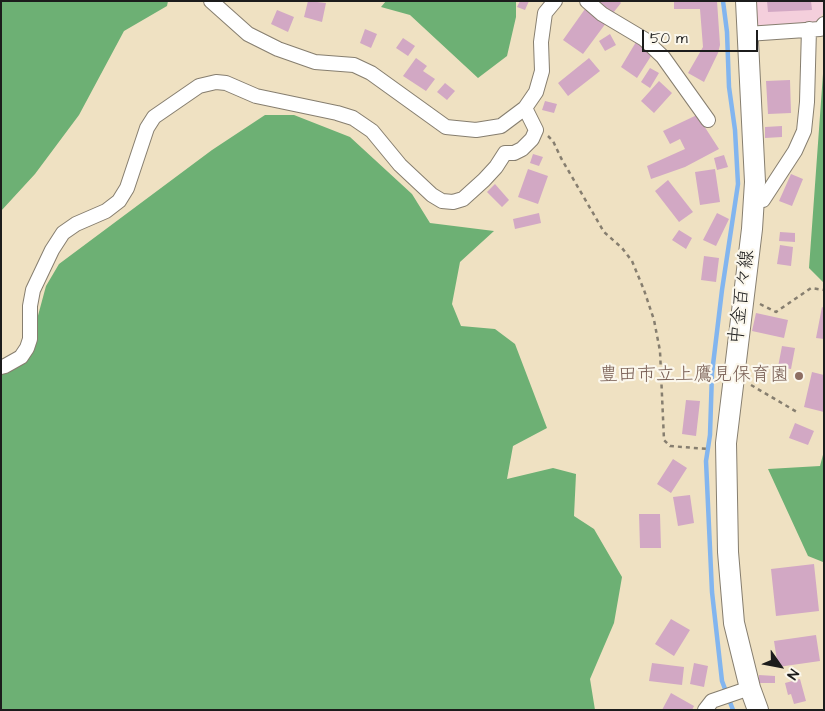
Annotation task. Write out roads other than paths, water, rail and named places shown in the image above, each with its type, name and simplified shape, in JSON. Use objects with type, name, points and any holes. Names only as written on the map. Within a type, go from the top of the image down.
[{"type":"main road","name":"中金百々線","points":[[746,1],[754,200],[726,444],[728,552],[734,623],[745,690],[758,710]]},
{"type":"street","points":[[211,1],[248,34],[278,49],[315,62],[354,65],[371,73],[446,127],[476,130],[501,126],[525,108],[536,92],[542,71],[541,42],[546,14],[555,1]]},
{"type":"street","points":[[587,1],[602,14],[644,38],[663,56],[708,120]]},
{"type":"street","points":[[747,34],[820,29],[824,24]]},
{"type":"street","points":[[754,200],[763,200],[795,151],[804,131],[808,102],[808,30]]},
{"type":"street","points":[[1,367],[21,357],[27,348],[30,339],[30,306],[33,290],[52,250],[63,234],[76,224],[106,211],[119,201],[127,188],[147,128],[154,117],[199,86],[216,82],[226,83],[256,96],[337,113],[352,118],[372,131],[400,165],[432,195],[442,201],[452,202],[463,199],[490,174],[505,153],[514,153],[522,149],[532,139],[536,130],[525,108]]},
{"type":"street","points":[[705,710],[712,701],[745,690]]},
{"type":"waterway","points":[[723,1],[738,184],[712,373],[710,435],[706,461],[712,592],[722,681],[733,710]]},
{"type":"place","name":"豊田市立上鷹見保育園","points":[[799,376]]}]
